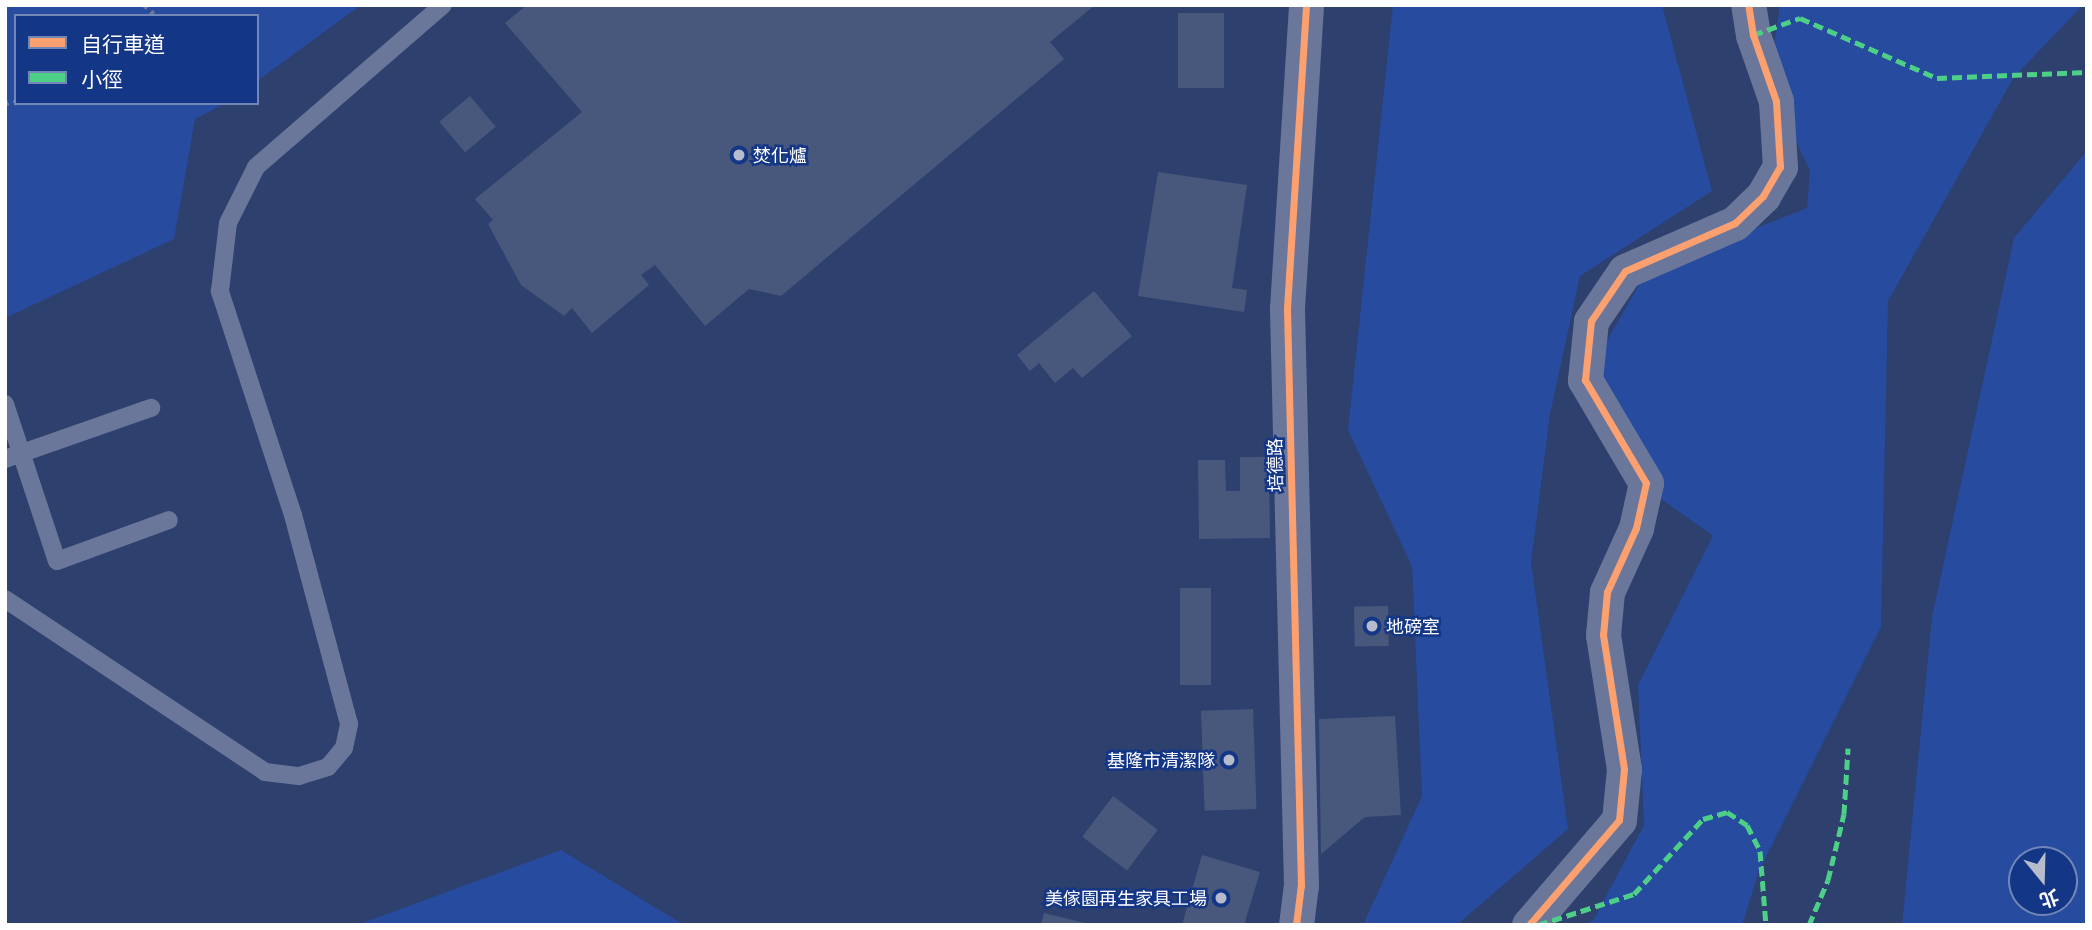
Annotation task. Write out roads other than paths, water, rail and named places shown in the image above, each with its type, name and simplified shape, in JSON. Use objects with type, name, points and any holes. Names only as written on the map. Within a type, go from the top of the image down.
[{"type":"street","name":"培德路","points":[[1296,925],[1301,886],[1287,308],[1306,5]]},
{"type":"street","points":[[1529,925],[1547,910],[1619,820],[1624,769],[1603,635],[1606,592],[1636,528],[1646,483],[1585,380],[1591,321],[1625,271],[1735,223],[1763,196],[1780,167],[1776,101],[1753,35],[1748,5]]},
{"type":"lane","points":[[5,599],[265,772],[299,776],[328,767],[344,748],[349,724],[293,515],[220,291],[228,223],[256,167],[443,5]]},
{"type":"lane","points":[[5,404],[13,456],[57,561],[169,520]]},
{"type":"lane","points":[[13,456],[151,408]]},
{"type":"place","name":"焚化爐","points":[[739,155]]},
{"type":"place","name":"地磅室","points":[[1372,626]]},
{"type":"place","name":"基隆市清潔隊","points":[[1229,760]]},
{"type":"place","name":"美傢園再生家具工場","points":[[1221,898]]}]
